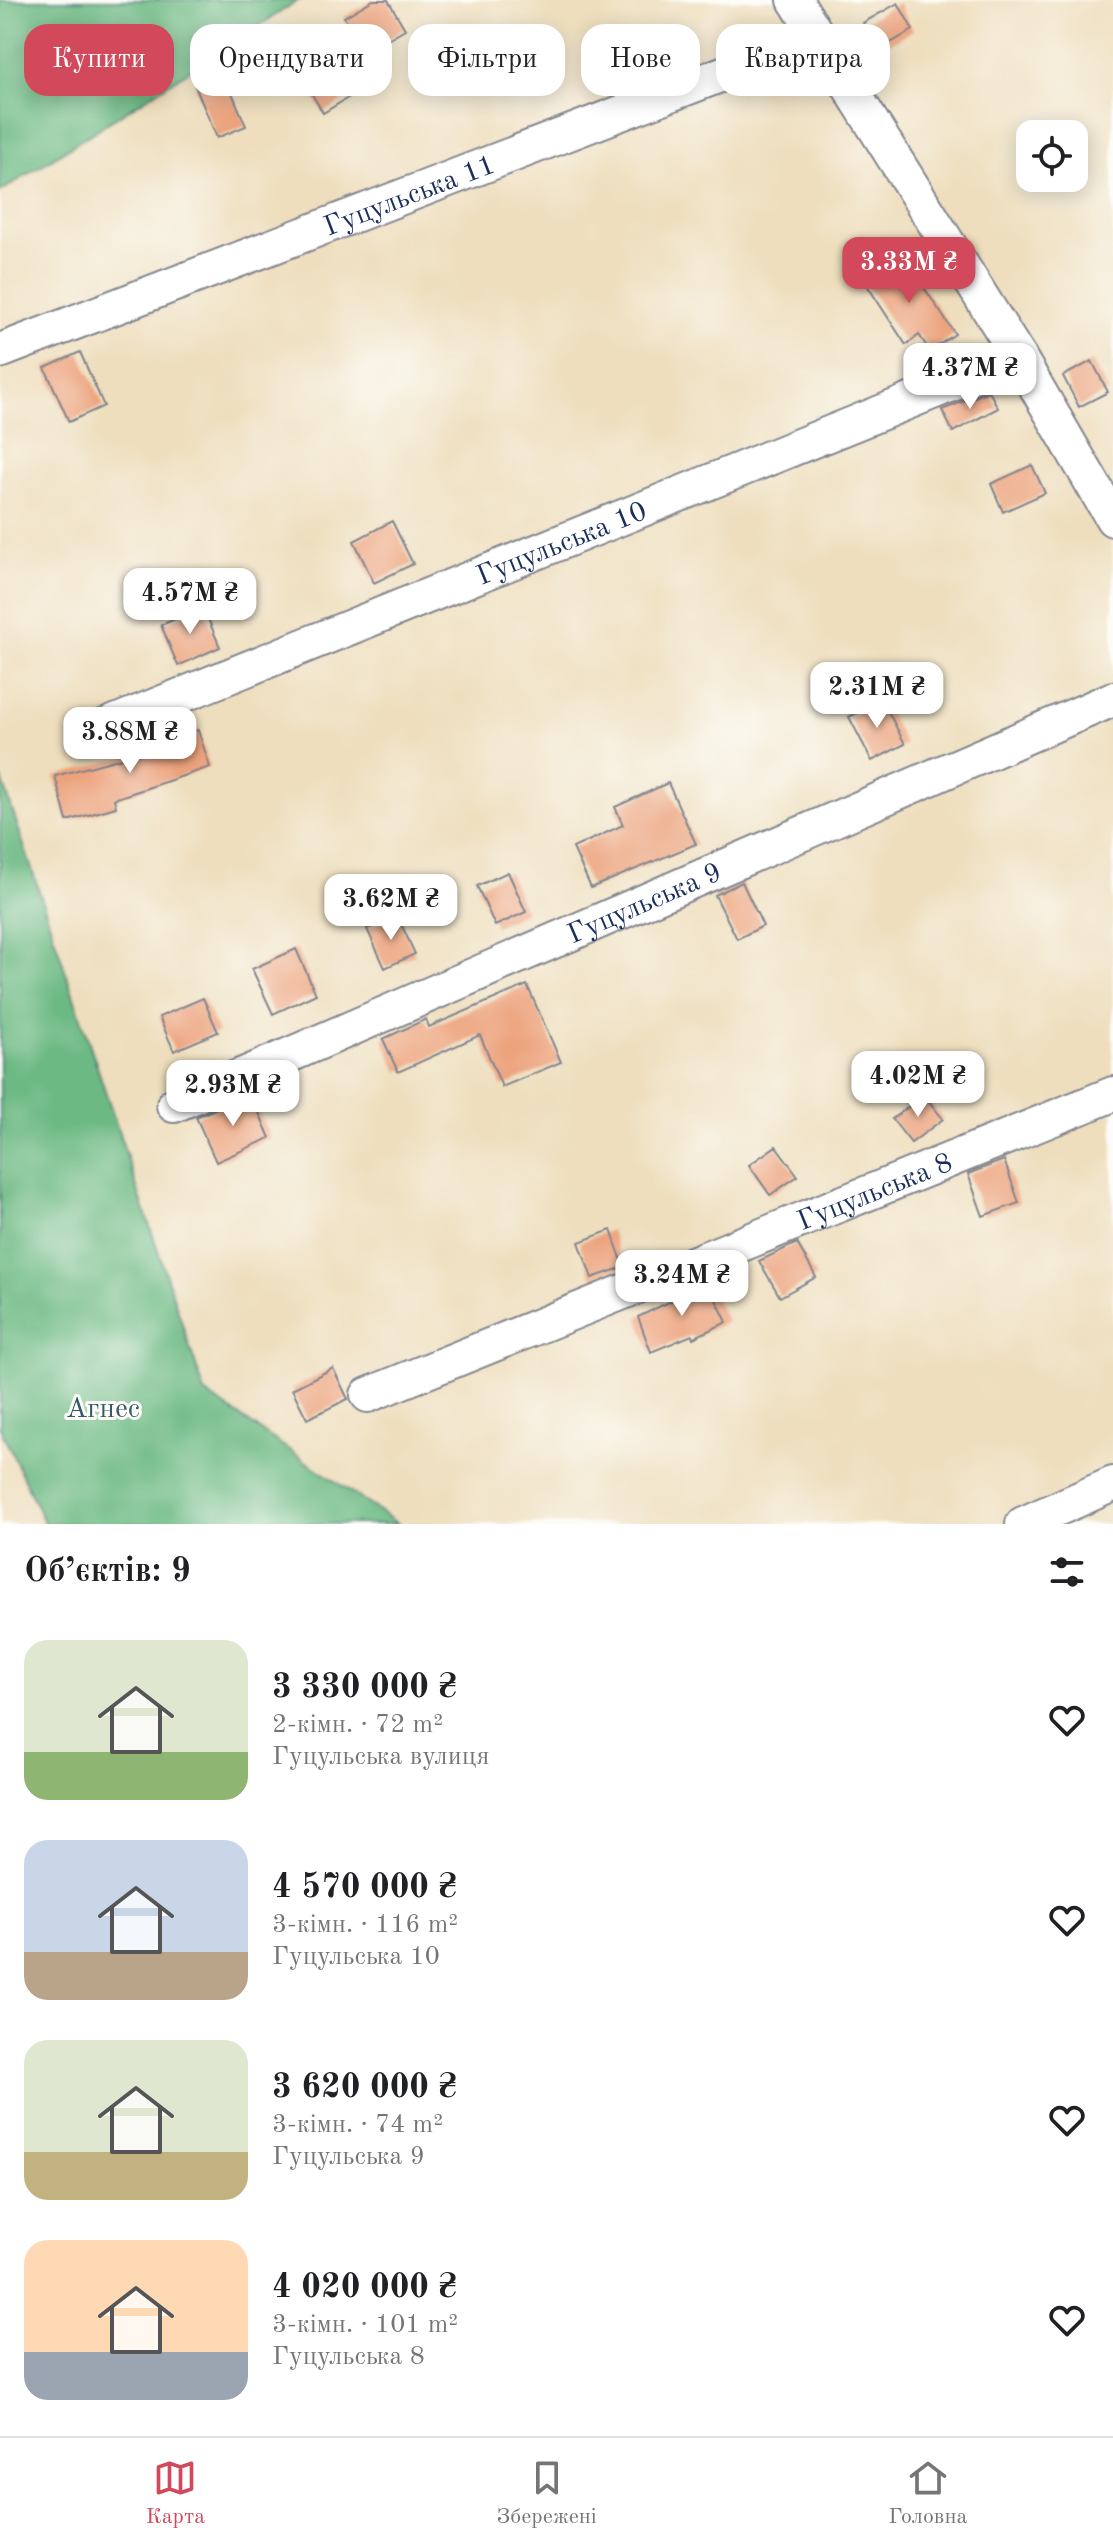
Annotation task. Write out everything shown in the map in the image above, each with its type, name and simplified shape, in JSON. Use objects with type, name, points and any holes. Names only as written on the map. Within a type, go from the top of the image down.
[{"type":"street","points":[[795,0],[811,24]]},
{"type":"street","name":"Гуцульська 11","points":[[0,351],[716,76]]},
{"type":"street","points":[[856,96],[1019,357],[1113,519]]},
{"type":"street","name":"Гуцульська 10","points":[[103,727],[1019,357]]},
{"type":"street","name":"Гуцульська 9","points":[[174,1105],[1113,699]]},
{"type":"street","name":"Гуцульська 8","points":[[368,1395],[1113,1094]]},
{"type":"street","points":[[1023,1524],[1113,1484]]},
{"type":"green space","points":[[0,0],[299,0],[262,24],[190,24],[190,70],[174,80],[174,24],[24,24],[24,96],[150,96],[0,192]]},
{"type":"green space","name":"Агнес","points":[[0,773],[205,1393],[398,1524],[45,1524],[0,1428]]},
{"type":"building","points":[[373,0],[388,0],[405,29],[392,36],[392,24],[348,24],[344,17]]},
{"type":"building","points":[[898,3],[913,30],[890,43],[890,24],[863,23]]},
{"type":"building","points":[[199,96],[233,96],[246,126],[217,138]]},
{"type":"building","points":[[313,96],[351,96],[323,113]]},
{"type":"building","points":[[903,256],[955,334],[930,351],[919,335],[906,345],[865,282]]},
{"type":"building","points":[[80,352],[104,406],[69,422],[45,368]]},
{"type":"building","points":[[1092,361],[1108,392],[1079,407],[1063,376]]},
{"type":"building","points":[[989,391],[998,408],[953,432],[942,410]]},
{"type":"building","points":[[1032,465],[1045,493],[1003,512],[991,484]]},
{"type":"building","points":[[392,521],[413,564],[374,583],[354,541]]},
{"type":"building","points":[[203,607],[220,647],[178,666],[161,625]]},
{"type":"building","points":[[882,700],[905,744],[872,761],[849,717]]},
{"type":"building","points":[[198,730],[210,767],[114,799],[116,807],[67,821],[55,776],[152,750],[150,745]]},
{"type":"building","points":[[668,783],[696,844],[591,888],[573,848],[623,825],[615,807]]},
{"type":"building","points":[[508,872],[526,912],[495,926],[477,886]]},
{"type":"building","points":[[742,882],[763,926],[737,939],[715,895]]},
{"type":"building","points":[[397,915],[415,954],[385,968],[367,929]]},
{"type":"building","points":[[296,949],[316,994],[273,1014],[252,969]]},
{"type":"building","points":[[527,985],[561,1062],[502,1087],[480,1035],[398,1072],[383,1039],[426,1019],[429,1027]]},
{"type":"building","points":[[203,998],[218,1032],[174,1051],[159,1017]]},
{"type":"building","points":[[251,1094],[270,1138],[216,1162],[196,1117]]},
{"type":"building","points":[[924,1095],[943,1119],[911,1143],[892,1119]]},
{"type":"building","points":[[776,1146],[798,1176],[770,1195],[749,1165]]},
{"type":"building","points":[[1004,1160],[1019,1203],[983,1216],[968,1174]]},
{"type":"building","points":[[611,1230],[624,1267],[592,1278],[579,1242]]},
{"type":"building","points":[[797,1243],[816,1277],[780,1297],[759,1261]]},
{"type":"building","points":[[708,1283],[727,1322],[651,1352],[638,1317]]},
{"type":"building","points":[[333,1368],[348,1399],[307,1419],[292,1389]]}]
